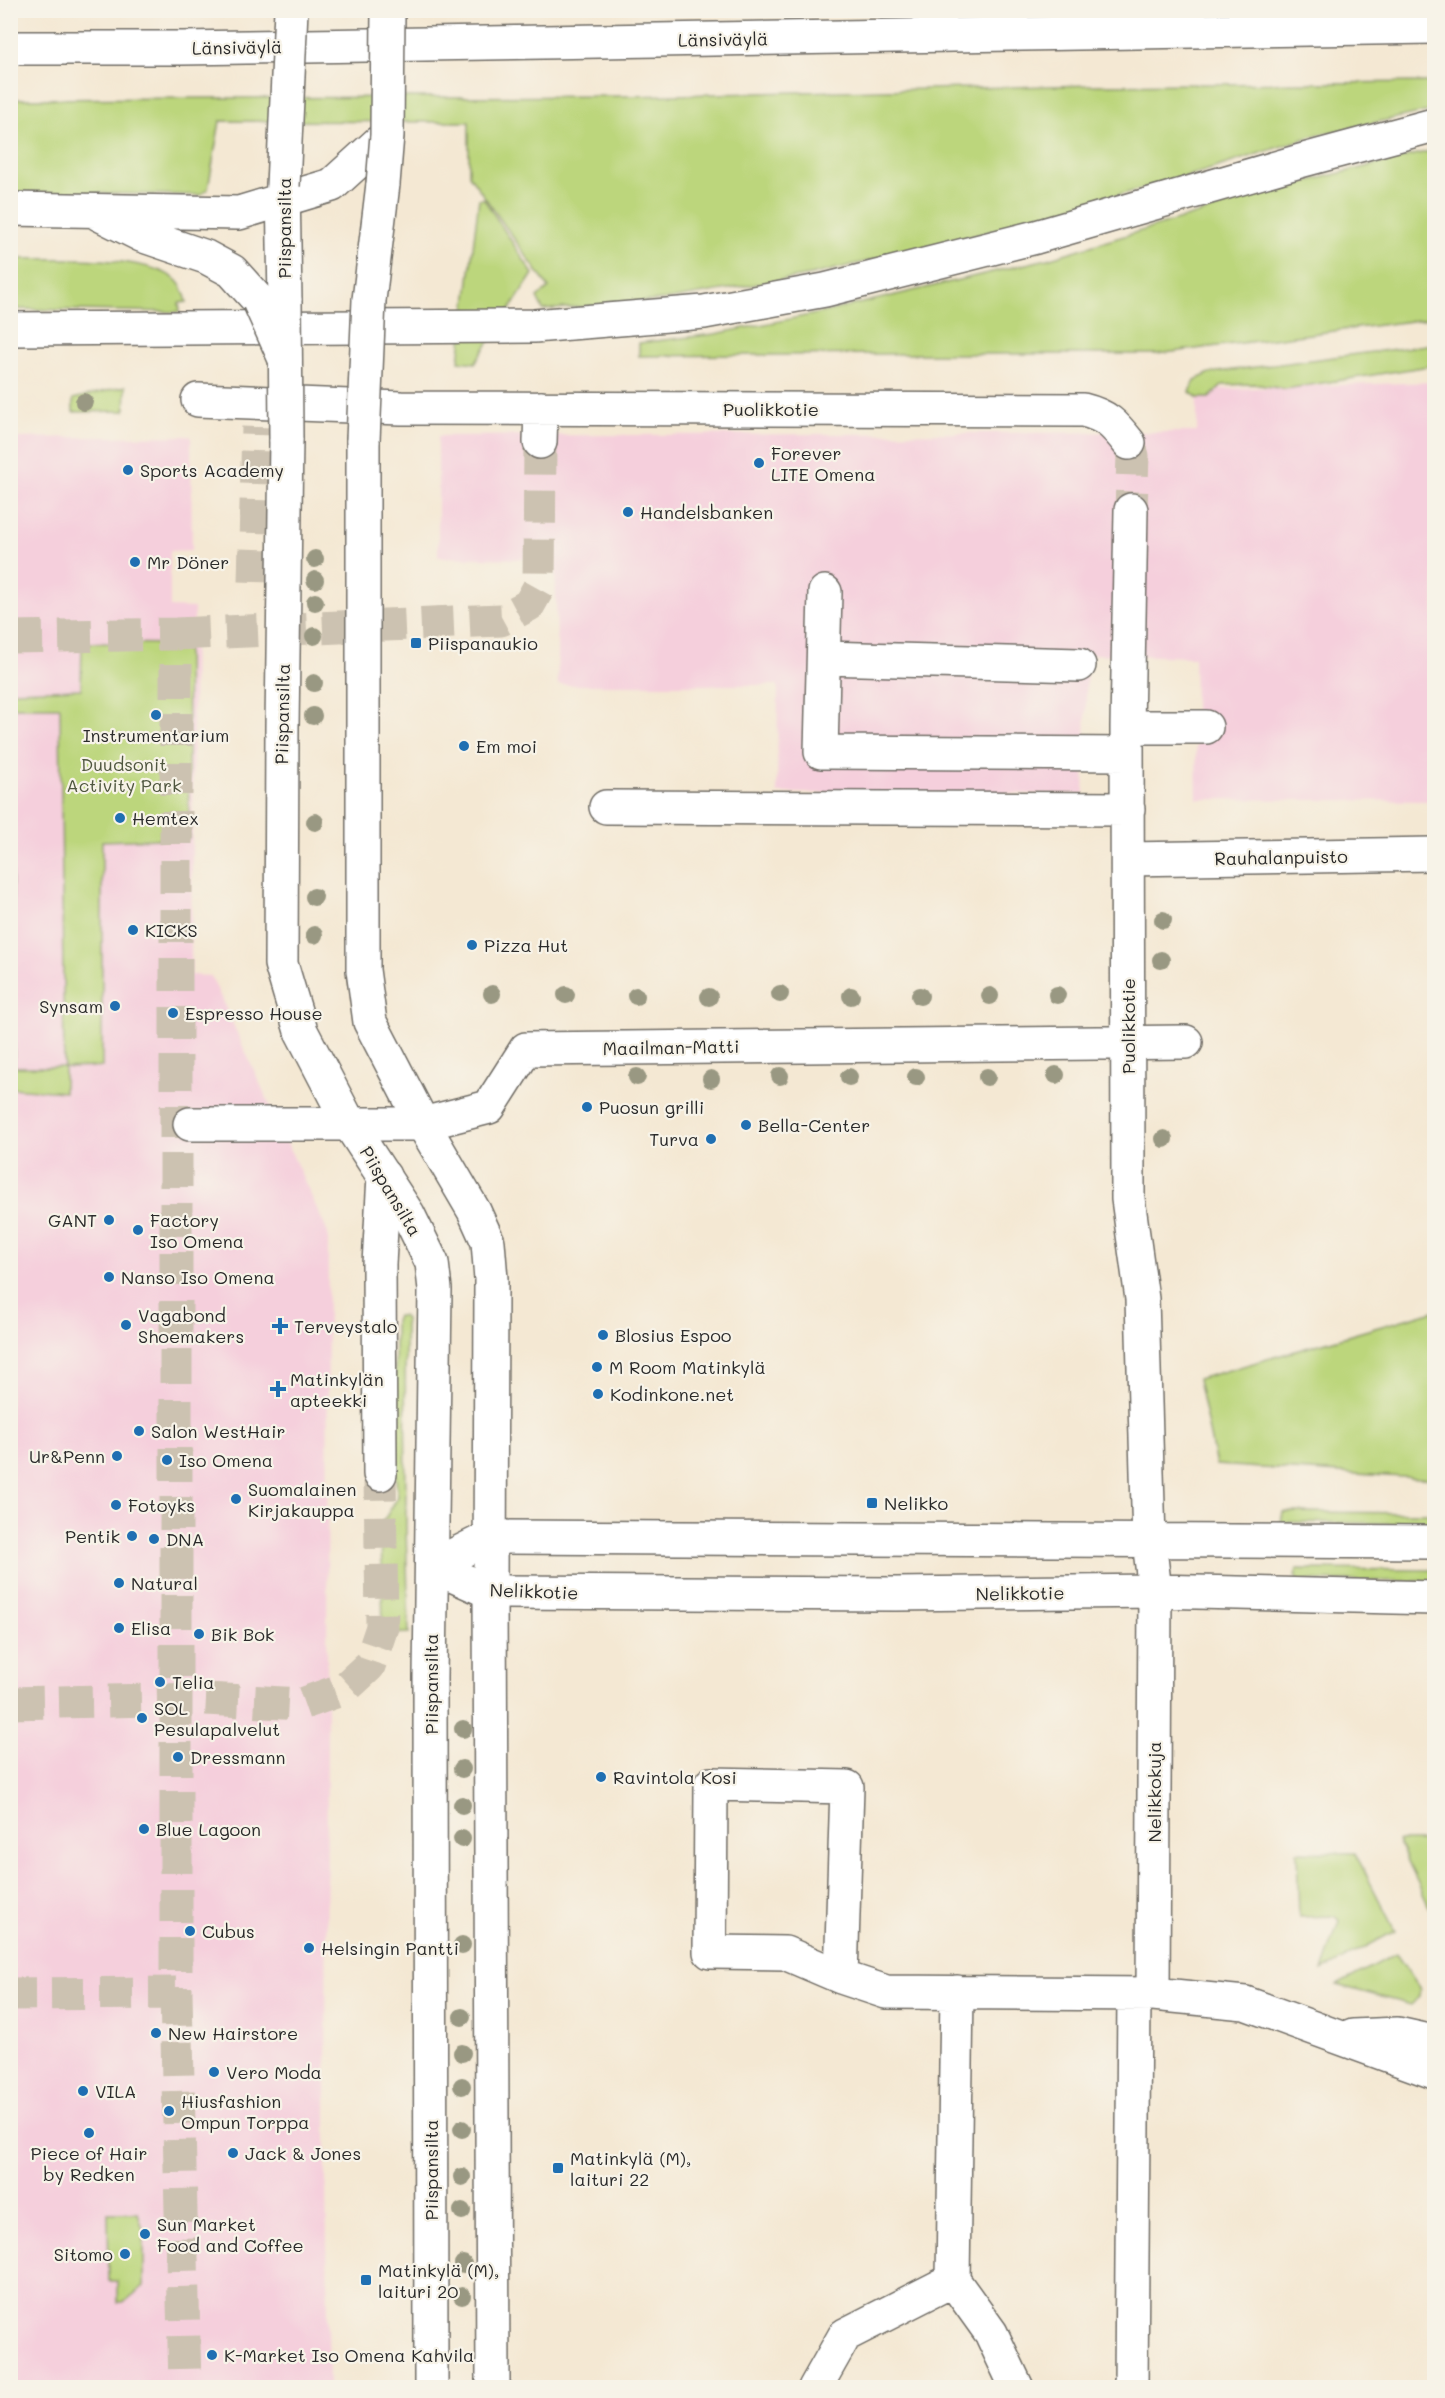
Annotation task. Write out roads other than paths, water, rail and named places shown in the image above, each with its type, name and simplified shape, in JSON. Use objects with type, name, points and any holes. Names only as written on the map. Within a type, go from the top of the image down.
[{"type":"main road","name":"Piispansilta","points":[[291,10],[283,194],[272,301],[285,359],[267,423],[282,738],[281,964],[301,1031],[350,1125],[408,1214],[432,1263],[435,1289],[432,1566],[431,2388]]},
{"type":"main road","points":[[388,10],[387,135],[369,300],[363,440],[363,970],[370,1022],[423,1124],[474,1211],[488,1242],[491,1279],[493,2388]]},
{"type":"main road","name":"Länsiväylä","points":[[10,48],[194,48],[1434,27]]},
{"type":"main road","points":[[10,329],[534,326],[704,312],[825,290],[1036,237],[1434,125]]},
{"type":"main road","points":[[10,209],[239,213],[283,194],[332,185],[387,135]]},
{"type":"main road","points":[[92,210],[141,235],[206,257],[232,271],[272,301]]},
{"type":"main road","name":"Puolikkotie","points":[[198,400],[267,423],[401,408],[1083,410],[1098,414],[1113,422],[1129,443]]},
{"type":"main road","points":[[540,442],[541,408]]},
{"type":"main road","name":"Puolikkotie","points":[[1131,510],[1127,741],[1128,1199],[1142,1299],[1149,1541],[1155,1591]]},
{"type":"main road","points":[[825,592],[821,752],[1127,741],[1206,727]]},
{"type":"main road","points":[[824,658],[1079,665]]},
{"type":"main road","points":[[606,807],[1128,809]]},
{"type":"main road","name":"Rauhalanpuisto","points":[[1128,859],[1434,854]]},
{"type":"main road","name":"Maailman-Matti","points":[[190,1124],[423,1124],[489,1107],[526,1048],[1186,1042]]},
{"type":"main road","points":[[380,1474],[379,1264],[384,1176]]},
{"type":"main road","points":[[432,1566],[490,1537],[1434,1542]]},
{"type":"main road","name":"Nelikkotie","points":[[432,1566],[490,1592],[896,1594],[1155,1591],[1434,1598]]},
{"type":"main road","name":"Nelikkokuja","points":[[1131,2388],[1155,1591]]},
{"type":"main road","points":[[841,1977],[847,1786],[711,1784],[710,1952],[785,1953],[841,1977],[886,1992],[1143,1994],[1245,2003],[1434,2072]]},
{"type":"main road","points":[[957,1992],[953,2280],[991,2333],[1017,2388]]},
{"type":"main road","points":[[1336,2036],[1398,2034],[1434,2042]]},
{"type":"main road","points":[[815,2388],[845,2336],[953,2280]]},
{"type":"tunnel","points":[[254,582],[258,427]]},
{"type":"tunnel","points":[[176,634],[501,620],[529,605],[539,587],[540,442]]},
{"type":"tunnel","points":[[1129,443],[1133,456],[1131,510]]},
{"type":"tunnel","points":[[10,637],[176,634],[176,1993],[10,1994]]},
{"type":"tunnel","points":[[10,1703],[205,1699],[301,1704],[344,1689],[369,1666],[382,1627],[380,1474]]},
{"type":"tunnel","points":[[176,1993],[185,2388]]},
{"type":"place","name":"Forever LITE Omena","points":[[759,463]]},
{"type":"place","name":"Sports Academy","points":[[128,470]]},
{"type":"place","name":"Handelsbanken","points":[[628,512]]},
{"type":"place","name":"Mr Döner","points":[[135,562]]},
{"type":"place","name":"Piispanaukio","points":[[416,643]]},
{"type":"place","name":"Instrumentarium","points":[[156,715]]},
{"type":"place","name":"Em moi","points":[[464,746]]},
{"type":"place","name":"Hemtex","points":[[120,818]]},
{"type":"place","name":"KICKS","points":[[133,930]]},
{"type":"place","name":"Pizza Hut","points":[[472,945]]},
{"type":"place","name":"Synsam","points":[[115,1006]]},
{"type":"place","name":"Espresso House","points":[[173,1013]]},
{"type":"place","name":"Puosun grilli","points":[[587,1107]]},
{"type":"place","name":"Bella-Center","points":[[746,1125]]},
{"type":"place","name":"Turva","points":[[711,1139]]},
{"type":"place","name":"GANT","points":[[109,1220]]},
{"type":"place","name":"Factory Iso Omena","points":[[138,1230]]},
{"type":"place","name":"Nanso Iso Omena","points":[[109,1277]]},
{"type":"place","name":"Vagabond Shoemakers","points":[[126,1325]]},
{"type":"place","name":"Terveystalo","points":[[280,1326]]},
{"type":"place","name":"Blosius Espoo","points":[[603,1335]]},
{"type":"place","name":"M Room Matinkylä","points":[[597,1367]]},
{"type":"place","name":"Matinkylän apteekki","points":[[278,1389]]},
{"type":"place","name":"Kodinkone.net","points":[[598,1394]]},
{"type":"place","name":"Salon WestHair","points":[[139,1431]]},
{"type":"place","name":"Ur&Penn","points":[[117,1456]]},
{"type":"place","name":"Iso Omena","points":[[167,1460]]},
{"type":"place","name":"Suomalainen Kirjakauppa","points":[[236,1499]]},
{"type":"place","name":"Nelikko","points":[[872,1503]]},
{"type":"place","name":"Fotoyks","points":[[116,1505]]},
{"type":"place","name":"Pentik","points":[[132,1536]]},
{"type":"place","name":"DNA","points":[[154,1539]]},
{"type":"place","name":"Natural","points":[[119,1583]]},
{"type":"place","name":"Elisa","points":[[119,1628]]},
{"type":"place","name":"Bik Bok","points":[[199,1634]]},
{"type":"place","name":"Telia","points":[[160,1682]]},
{"type":"place","name":"SOL Pesulapalvelut","points":[[142,1718]]},
{"type":"place","name":"Dressmann","points":[[178,1757]]},
{"type":"place","name":"Ravintola Kosi","points":[[601,1777]]},
{"type":"place","name":"Blue Lagoon","points":[[144,1829]]},
{"type":"place","name":"Cubus","points":[[190,1931]]},
{"type":"place","name":"Helsingin Pantti","points":[[309,1948]]},
{"type":"place","name":"New Hairstore","points":[[156,2033]]},
{"type":"place","name":"Vero Moda","points":[[214,2072]]},
{"type":"place","name":"VILA","points":[[83,2091]]},
{"type":"place","name":"Hiusfashion Ompun Torppa","points":[[169,2111]]},
{"type":"place","name":"Piece of Hair by Redken","points":[[89,2133]]},
{"type":"place","name":"Jack & Jones","points":[[233,2153]]},
{"type":"place","name":"Matinkylä (M), laituri 22","points":[[558,2168]]},
{"type":"place","name":"Sun Market Food and Coffee","points":[[145,2234]]},
{"type":"place","name":"Sitomo","points":[[125,2254]]},
{"type":"place","name":"Matinkylä (M), laituri 20","points":[[366,2280]]},
{"type":"place","name":"K-Market Iso Omena Kahvila","points":[[212,2355]]},
{"type":"park label","name":"Duudsonit Activity Park","points":[[124,774]]}]
